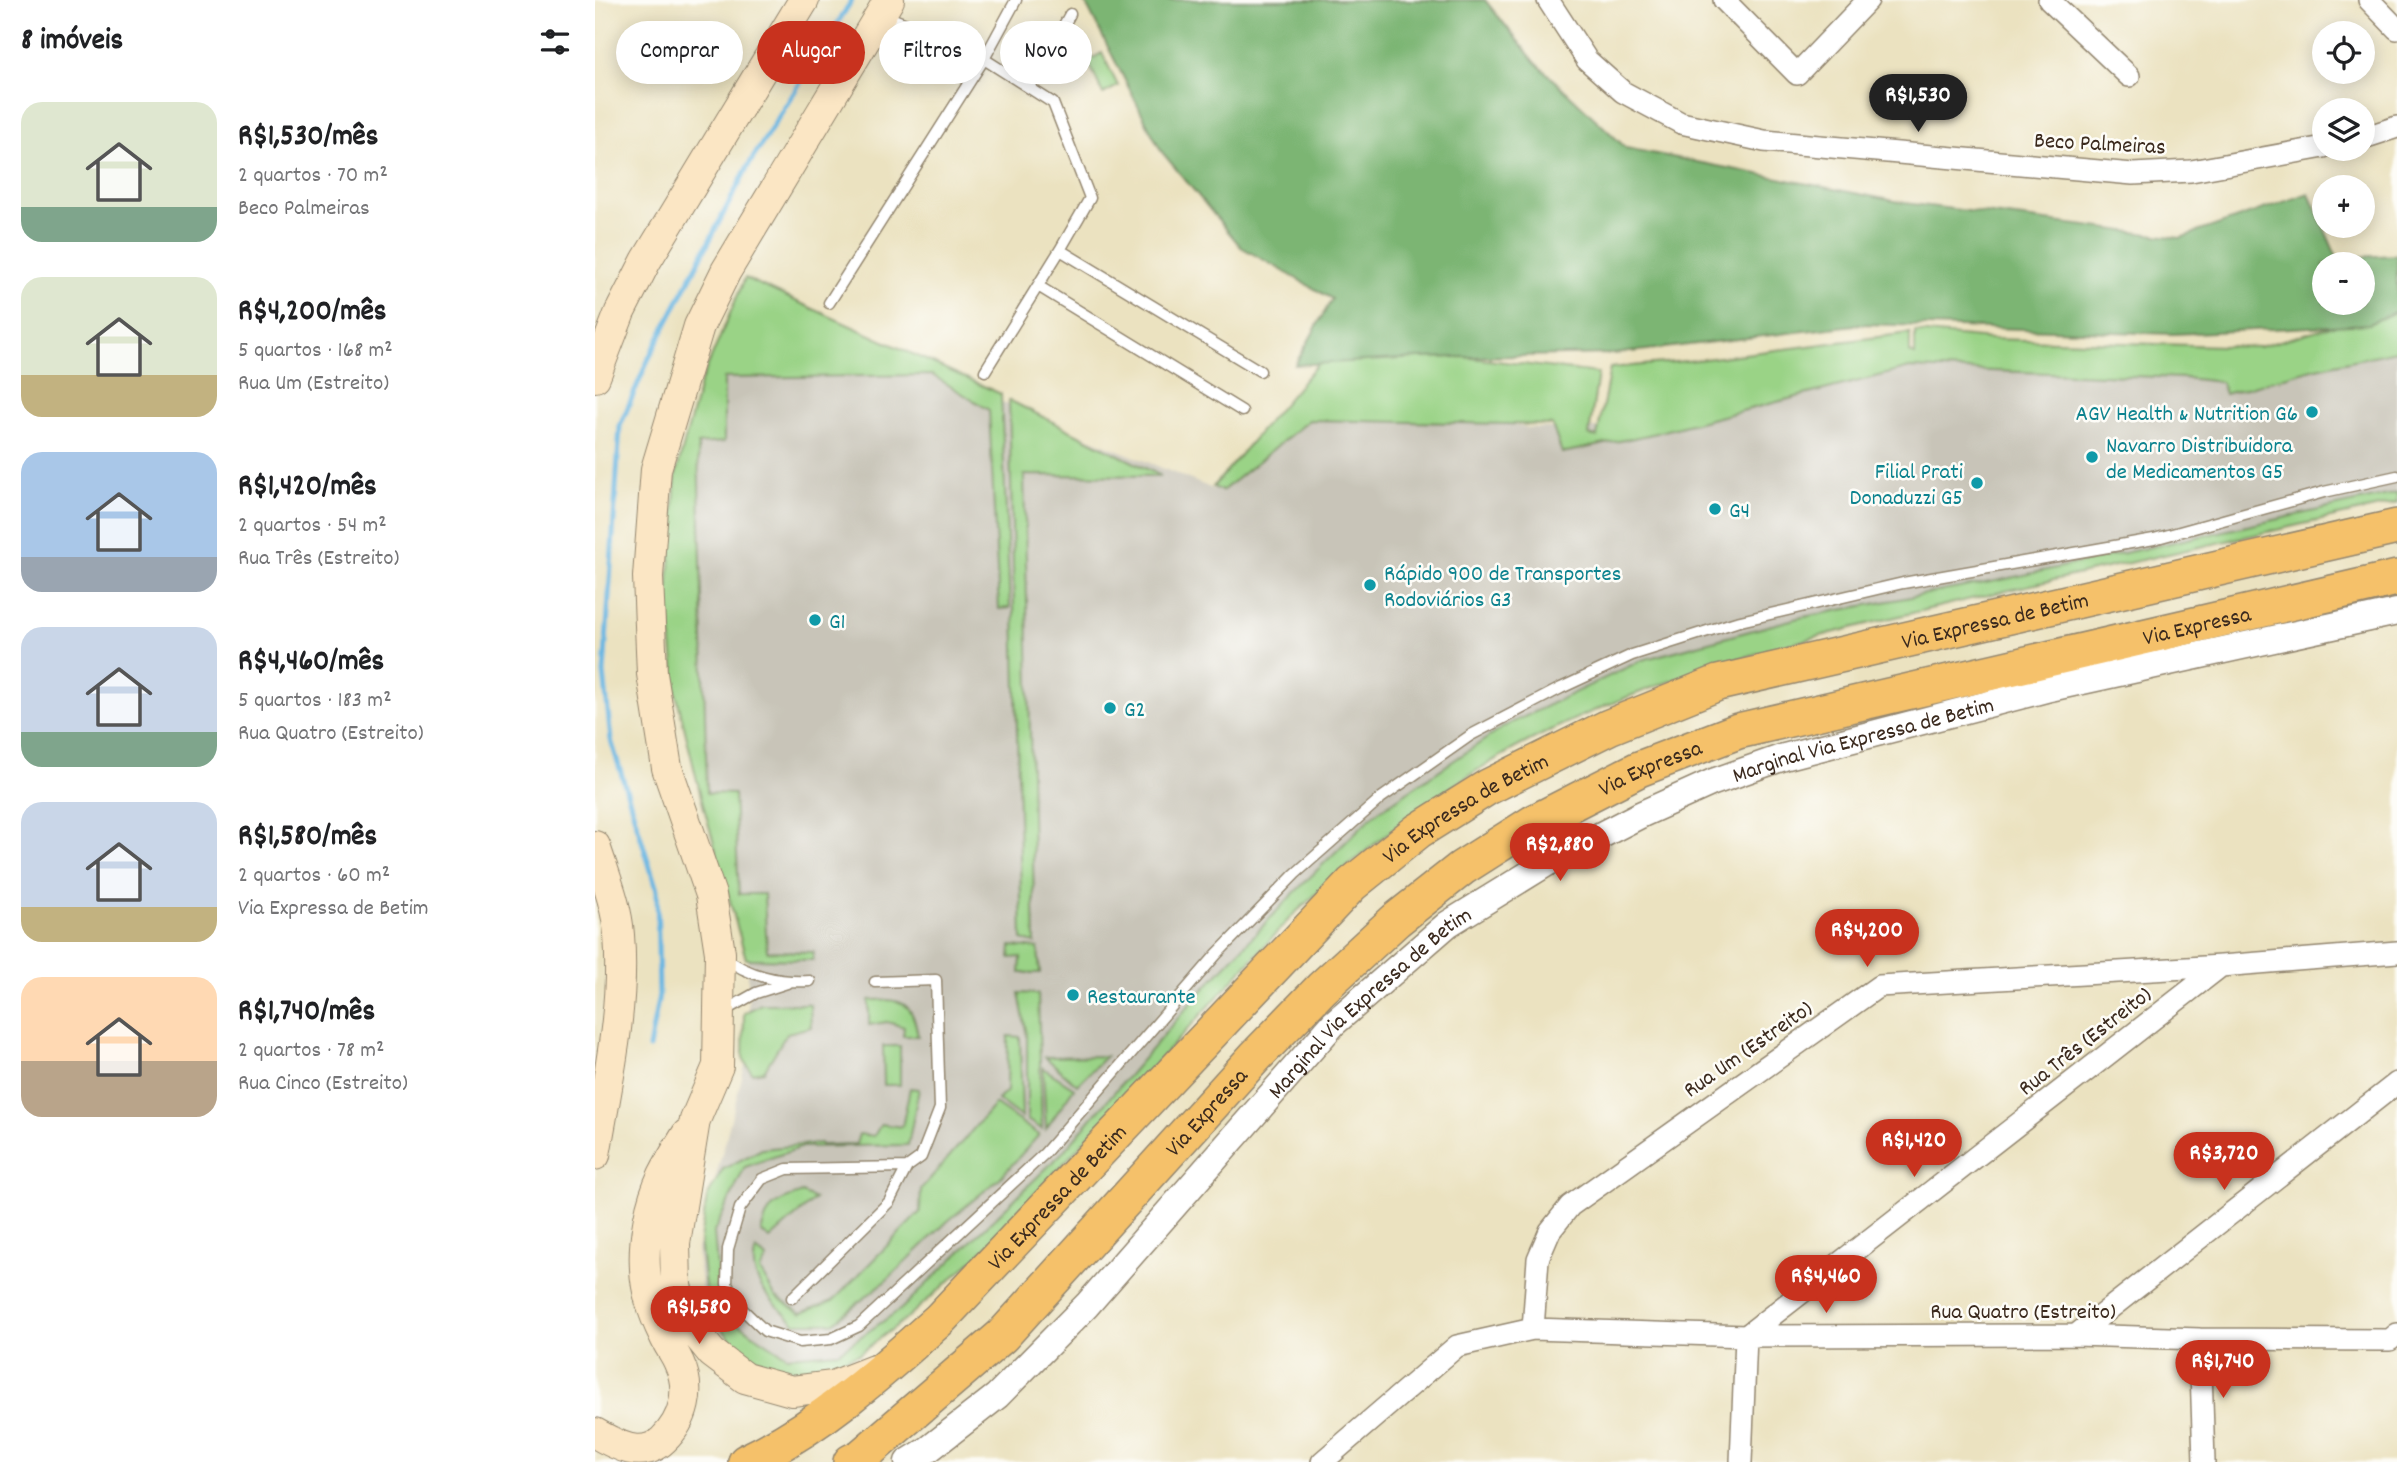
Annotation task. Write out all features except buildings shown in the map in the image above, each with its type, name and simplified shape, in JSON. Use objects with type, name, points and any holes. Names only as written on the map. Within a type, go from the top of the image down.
[{"type":"highway","name":"Via Expressa de Betim","points":[[746,1462],[829,1414],[940,1319],[1352,884],[1418,831],[1489,787],[1609,727],[1718,683],[2397,527]]},
{"type":"highway","name":"Via Expressa","points":[[851,1462],[861,1457],[1002,1336],[1255,1056],[1322,988],[1396,919],[1462,868],[1533,823],[1639,769],[1738,731],[2397,578]]},
{"type":"main road","points":[[595,377],[620,312],[646,261],[804,0]]},
{"type":"main road","points":[[595,1433],[614,1444],[637,1452],[660,1443],[675,1427],[684,1408],[686,1385],[680,1364],[663,1335],[650,1303],[645,1269],[648,1222],[662,1177],[695,1120],[717,1066],[720,953],[711,895],[667,768],[652,674],[648,577],[656,469],[699,326],[726,271],[884,7]]},
{"type":"main road","points":[[595,846],[612,898],[619,932],[620,965],[612,1051],[595,1155]]},
{"type":"main road","points":[[695,1120],[675,1243],[676,1286],[686,1321],[712,1353],[745,1378],[792,1391],[833,1386],[890,1364]]},
{"type":"street","name":"Beco Palmeiras","points":[[1548,0],[1587,60],[1623,92],[1681,123],[1764,141],[2133,174],[2191,171],[2312,149]]},
{"type":"street","points":[[1724,0],[1797,74],[1868,0]]},
{"type":"street","points":[[2049,0],[2129,76]]},
{"type":"street","points":[[2369,0],[2397,29]]},
{"type":"street","points":[[2375,134],[2397,127]]},
{"type":"street","name":"Marginal Via Expressa de Betim","points":[[908,1462],[997,1396],[1087,1305],[1334,1023],[1448,925],[1547,863],[1689,792],[1784,757],[2050,688],[2397,612]]},
{"type":"street","name":"Rua Um (Estreito)","points":[[1533,1329],[1538,1259],[1549,1231],[1570,1206],[1879,986],[2221,966],[2397,952]]},
{"type":"street","name":"Rua Três (Estreito)","points":[[1747,1336],[2221,966]]},
{"type":"street","points":[[2076,1335],[2397,1083]]},
{"type":"street","name":"Rua Quatro (Estreito)","points":[[1322,1462],[1457,1346],[1533,1329],[1747,1336],[2076,1335],[2200,1339],[2393,1337]]},
{"type":"street","points":[[1741,1462],[1747,1336]]},
{"type":"street","points":[[2200,1339],[2204,1462]]},
{"type":"lane","points":[[986,55],[1016,0]]},
{"type":"lane","points":[[884,7],[911,21]]},
{"type":"lane","points":[[1030,87],[1070,14]]},
{"type":"lane","points":[[985,371],[1090,198],[1053,103],[986,60]]},
{"type":"lane","points":[[829,303],[968,84]]},
{"type":"lane","points":[[1060,250],[1260,371]]},
{"type":"lane","points":[[1038,286],[1242,411]]},
{"type":"lane","points":[[907,1167],[787,1169],[762,1179],[740,1208],[728,1249],[727,1284],[742,1309],[765,1331],[800,1342],[831,1339],[859,1326],[1044,1154],[1216,955],[1295,874],[1381,798],[1471,735],[1561,688],[1632,655],[1736,622],[1903,583],[2154,539],[2324,492],[2397,476]]},
{"type":"lane","points":[[720,953],[738,968],[789,982]]},
{"type":"lane","points":[[792,1298],[889,1202],[907,1167],[921,1157],[940,1108],[936,980],[875,982]]},
{"type":"lane","points":[[718,1014],[757,993],[789,982],[810,981]]},
{"type":"shaded area","points":[[747,285],[1004,403],[1213,489],[1326,391],[1529,428],[1639,428],[1908,357],[2196,372],[2397,338],[2397,498],[1810,632],[1608,697],[1469,768],[1320,881],[1063,1158],[896,1321],[840,1362],[792,1366],[752,1355],[718,1327],[702,1293],[697,1249],[748,1054],[748,954],[705,793],[687,477]]},
{"type":"green space","points":[[1084,0],[1485,0],[1535,62],[1626,148],[1905,203],[2180,238],[2309,193],[2312,200],[2312,238],[2328,238],[2334,252],[2312,252],[2312,315],[2375,315],[2375,256],[2397,255],[2397,311],[2369,324],[2174,334],[1863,324],[1614,354],[1419,358],[1295,365],[1332,299],[1241,247],[1161,151]]},
{"type":"green space","points":[[1102,53],[1118,86],[1103,94],[1092,70],[1092,59]]},
{"type":"green space","points":[[745,278],[1001,394],[1010,608],[999,609],[989,410],[932,375],[724,378],[724,442],[698,444],[707,793],[734,794],[739,894],[764,894],[767,951],[813,952],[813,960],[746,959],[701,797],[676,693],[668,594],[676,474],[700,384]]},
{"type":"green space","points":[[2397,307],[2397,351],[2312,369],[2225,394],[2221,382],[2184,378],[1910,368],[1648,435],[1562,453],[1552,425],[1309,420],[1222,491],[1213,487],[1336,342],[1598,373],[1589,435],[1597,437],[1610,368],[1697,360],[1910,333],[1910,353],[1915,355],[1915,332],[1991,339],[2259,347]]},
{"type":"green space","points":[[1009,400],[1161,476],[1024,475],[1035,943],[1022,940]]},
{"type":"green space","points":[[2397,493],[2397,503],[2002,592],[1788,644],[1634,694],[1535,738],[1470,775],[1408,818],[1349,865],[1293,915],[981,1253],[907,1318],[859,1354],[812,1371],[776,1368],[742,1351],[708,1314],[700,1239],[707,1197],[723,1169],[762,1149],[820,1143],[856,1144],[859,1134],[874,1136],[881,1124],[902,1127],[910,1088],[919,1089],[908,1145],[802,1147],[745,1167],[714,1232],[721,1313],[787,1356],[838,1352],[901,1309],[1061,1154],[1197,996],[1290,897],[1373,815],[1505,726],[1642,660],[1798,618],[2001,580]]},
{"type":"green space","points":[[1011,946],[1038,948],[1040,973],[1020,973],[1021,957],[1010,958]]},
{"type":"green space","points":[[1019,993],[1038,994],[1042,1129],[1027,1120],[1027,1036]]},
{"type":"green space","points":[[869,1000],[890,1000],[904,1004],[913,1015],[918,1036],[903,1036],[904,1027],[887,1022],[869,1025]]},
{"type":"green space","points":[[761,1004],[810,1004],[811,1027],[787,1033],[764,1071],[752,1073],[743,1058],[744,1013]]},
{"type":"green space","points":[[1008,1036],[1020,1037],[1022,1118],[998,1100],[1007,1091]]},
{"type":"green space","points":[[883,1046],[900,1046],[900,1085],[884,1085]]},
{"type":"green space","points":[[1106,1056],[1077,1085],[1045,1057]]},
{"type":"green space","points":[[1043,1068],[1074,1088],[1046,1129]]},
{"type":"green space","points":[[995,1104],[1039,1135],[1000,1178],[948,1221],[888,1279],[833,1323],[795,1323],[771,1300],[758,1282],[755,1272],[756,1250],[767,1258],[760,1270],[775,1296],[801,1313],[833,1301],[920,1212],[921,1189]]},
{"type":"green space","points":[[802,1193],[815,1199],[770,1239],[761,1232],[774,1205]]},
{"type":"waterway","points":[[649,1048],[659,995],[657,890],[611,740],[604,673],[620,426],[648,360],[748,166],[852,0]]},
{"type":"place","name":"AGV Health & Nutrition G6","points":[[2312,412]]},
{"type":"place","name":"Navarro Distribuidora de Medicamentos G5","points":[[2092,457]]},
{"type":"place","name":"Filial Prati Donaduzzi G5","points":[[1977,483]]},
{"type":"place","name":"G4","points":[[1715,509]]},
{"type":"place","name":"Rápido 900 de Transportes Rodoviários G3","points":[[1370,585]]},
{"type":"place","name":"G1","points":[[815,620]]},
{"type":"place","name":"G2","points":[[1110,708]]},
{"type":"place","name":"Restaurante","points":[[1073,995]]}]
